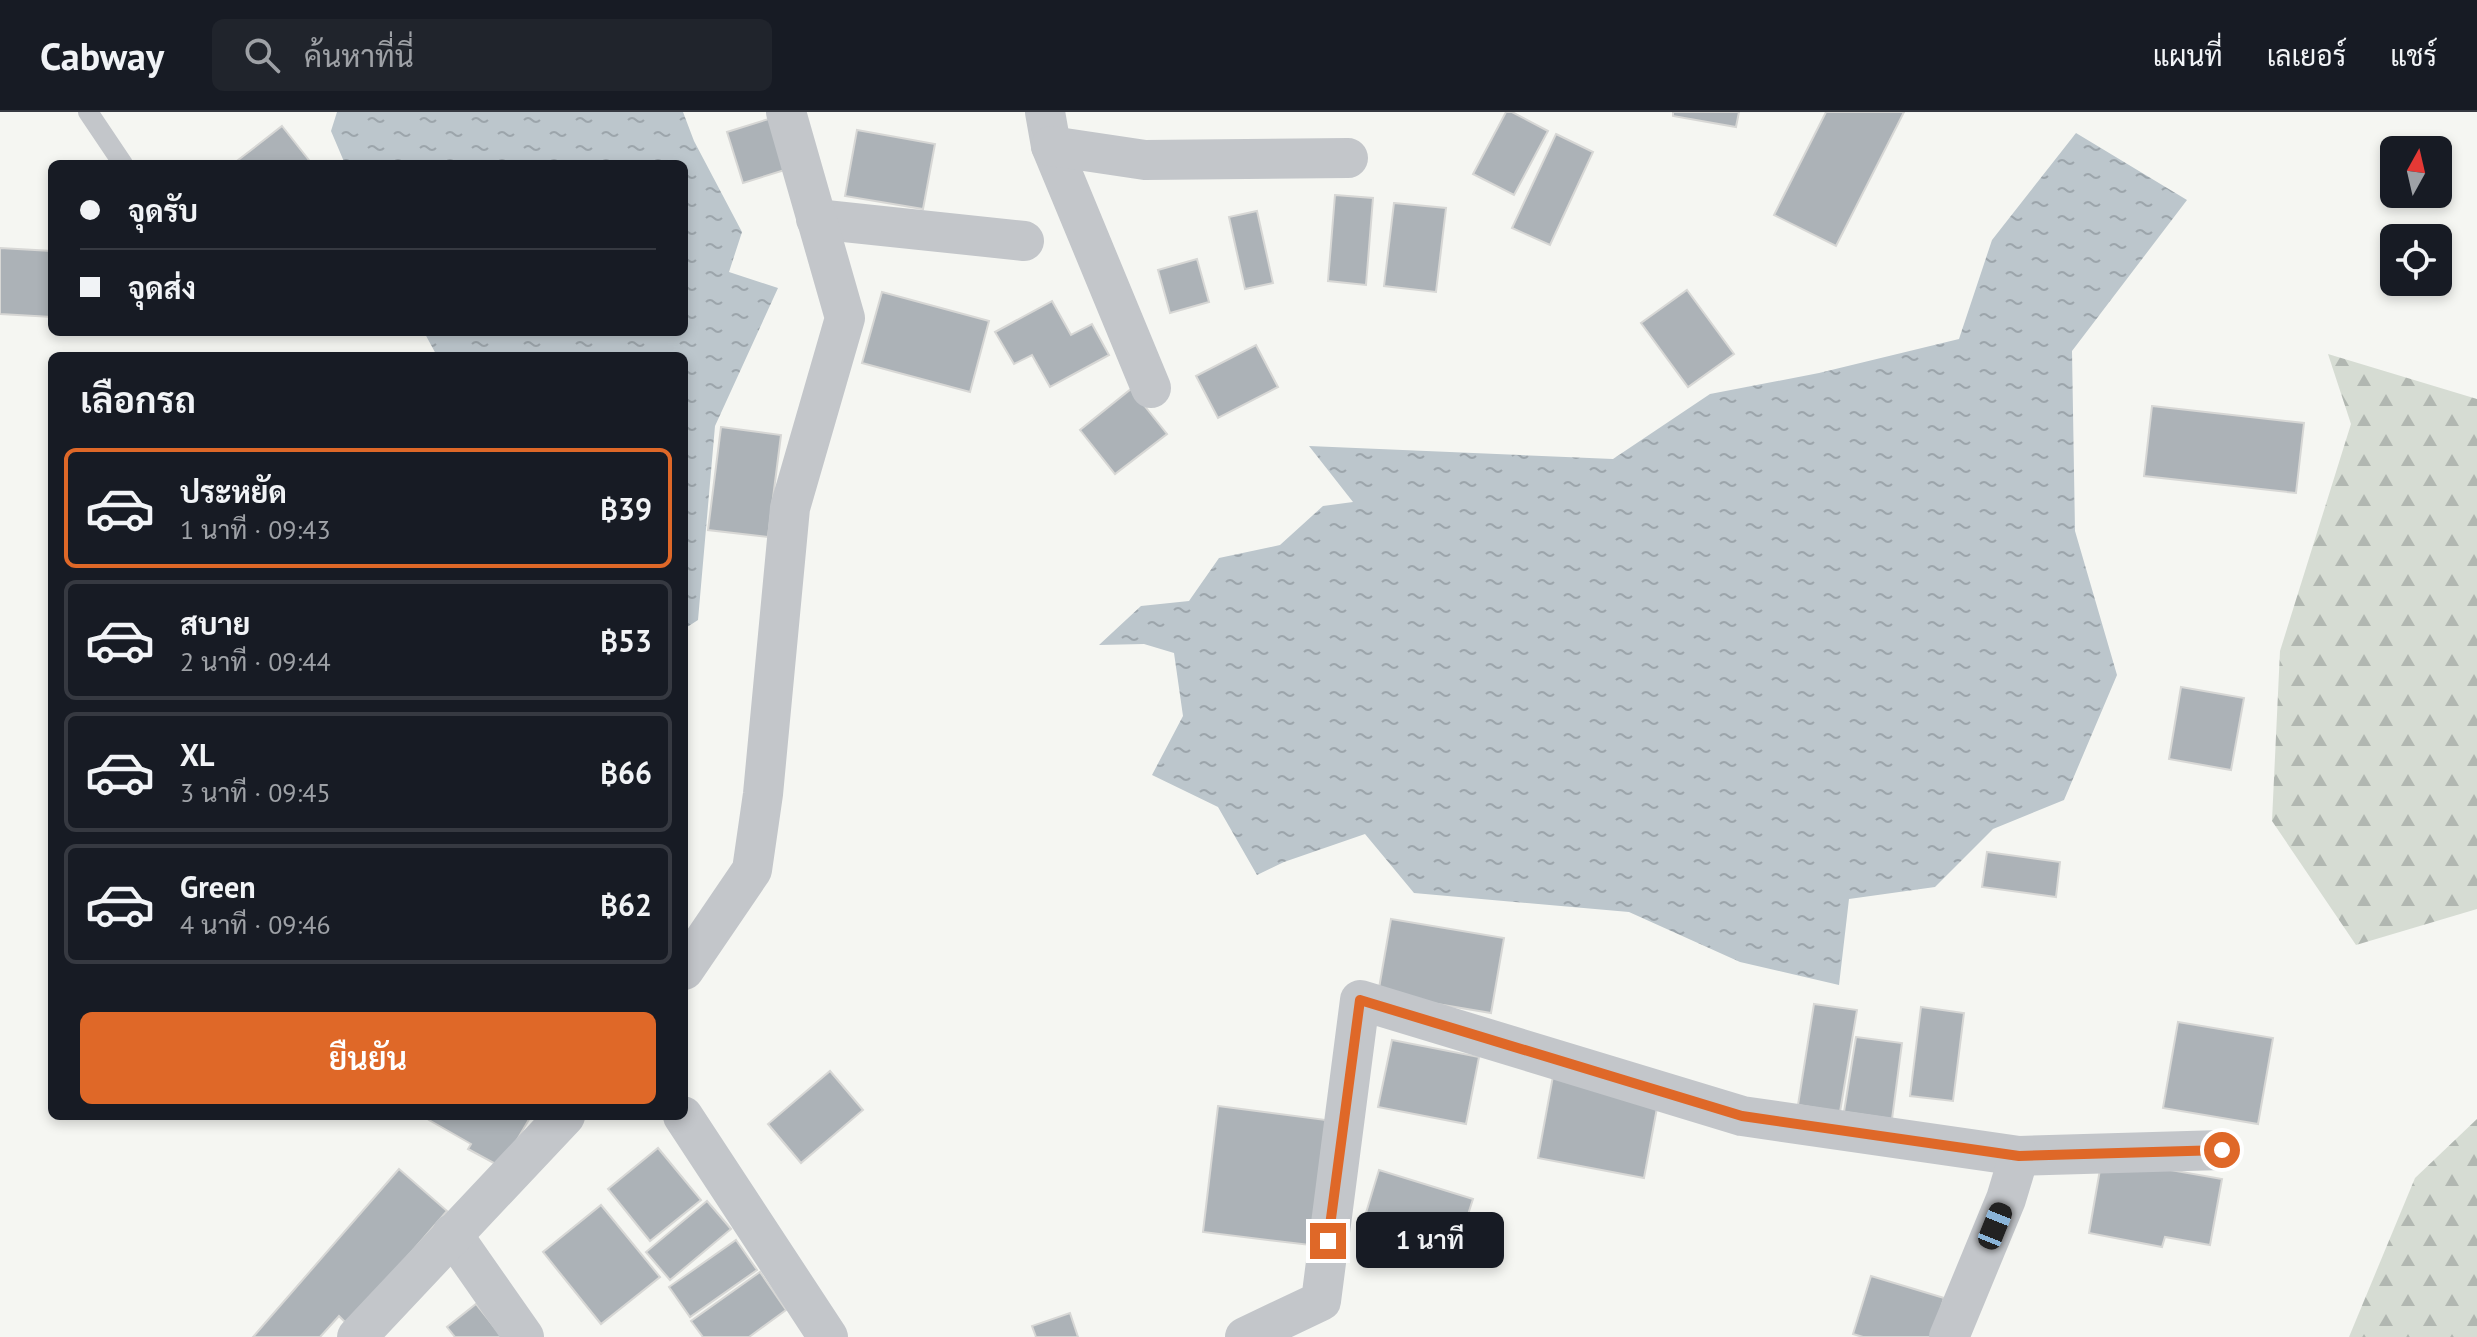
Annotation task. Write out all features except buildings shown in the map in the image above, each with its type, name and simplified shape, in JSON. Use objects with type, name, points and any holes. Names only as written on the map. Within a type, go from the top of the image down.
[{"type":"street","points":[[688,964],[752,870],[763,794],[790,508],[845,318],[786,112]]},
{"type":"street","points":[[1048,129],[1145,160],[1348,158]]},
{"type":"street","points":[[1048,129],[1151,388]]},
{"type":"street","points":[[816,219],[1024,241]]},
{"type":"street","points":[[1245,1337],[1321,1301],[1360,1000],[1742,1116],[2019,1156],[2222,1150]]},
{"type":"street","points":[[357,1337],[561,1120]]},
{"type":"street","points":[[686,1120],[828,1337]]},
{"type":"street","points":[[1949,1337],[2006,1199],[2019,1156]]},
{"type":"street","points":[[452,1234],[524,1337]]},
{"type":"lane","points":[[88,112],[120,160]]},
{"type":"green space","points":[[2328,354],[2477,399],[2477,909],[2356,945],[2272,821],[2280,651],[2351,424]]},
{"type":"green space","points":[[2477,1119],[2477,1337],[2349,1337],[2415,1178]]},
{"type":"water","points":[[337,112],[683,112],[694,141],[742,232],[729,272],[778,288],[715,426],[698,620],[688,626],[688,352],[435,352],[426,336],[688,336],[688,160],[343,160],[331,131]]},
{"type":"water","points":[[2076,133],[2187,200],[2072,351],[2075,531],[2117,675],[2064,800],[1993,829],[1935,887],[1849,899],[1839,985],[1740,962],[1629,912],[1414,893],[1365,834],[1284,862],[1257,875],[1218,807],[1152,775],[1183,716],[1174,653],[1144,644],[1099,645],[1141,606],[1189,601],[1219,558],[1280,545],[1323,506],[1353,502],[1309,446],[1613,459],[1710,394],[1819,373],[1959,339],[1992,240]]},
{"type":"route","points":[[1328,1241],[1360,1000],[1742,1116],[2019,1156],[2222,1150]]}]
